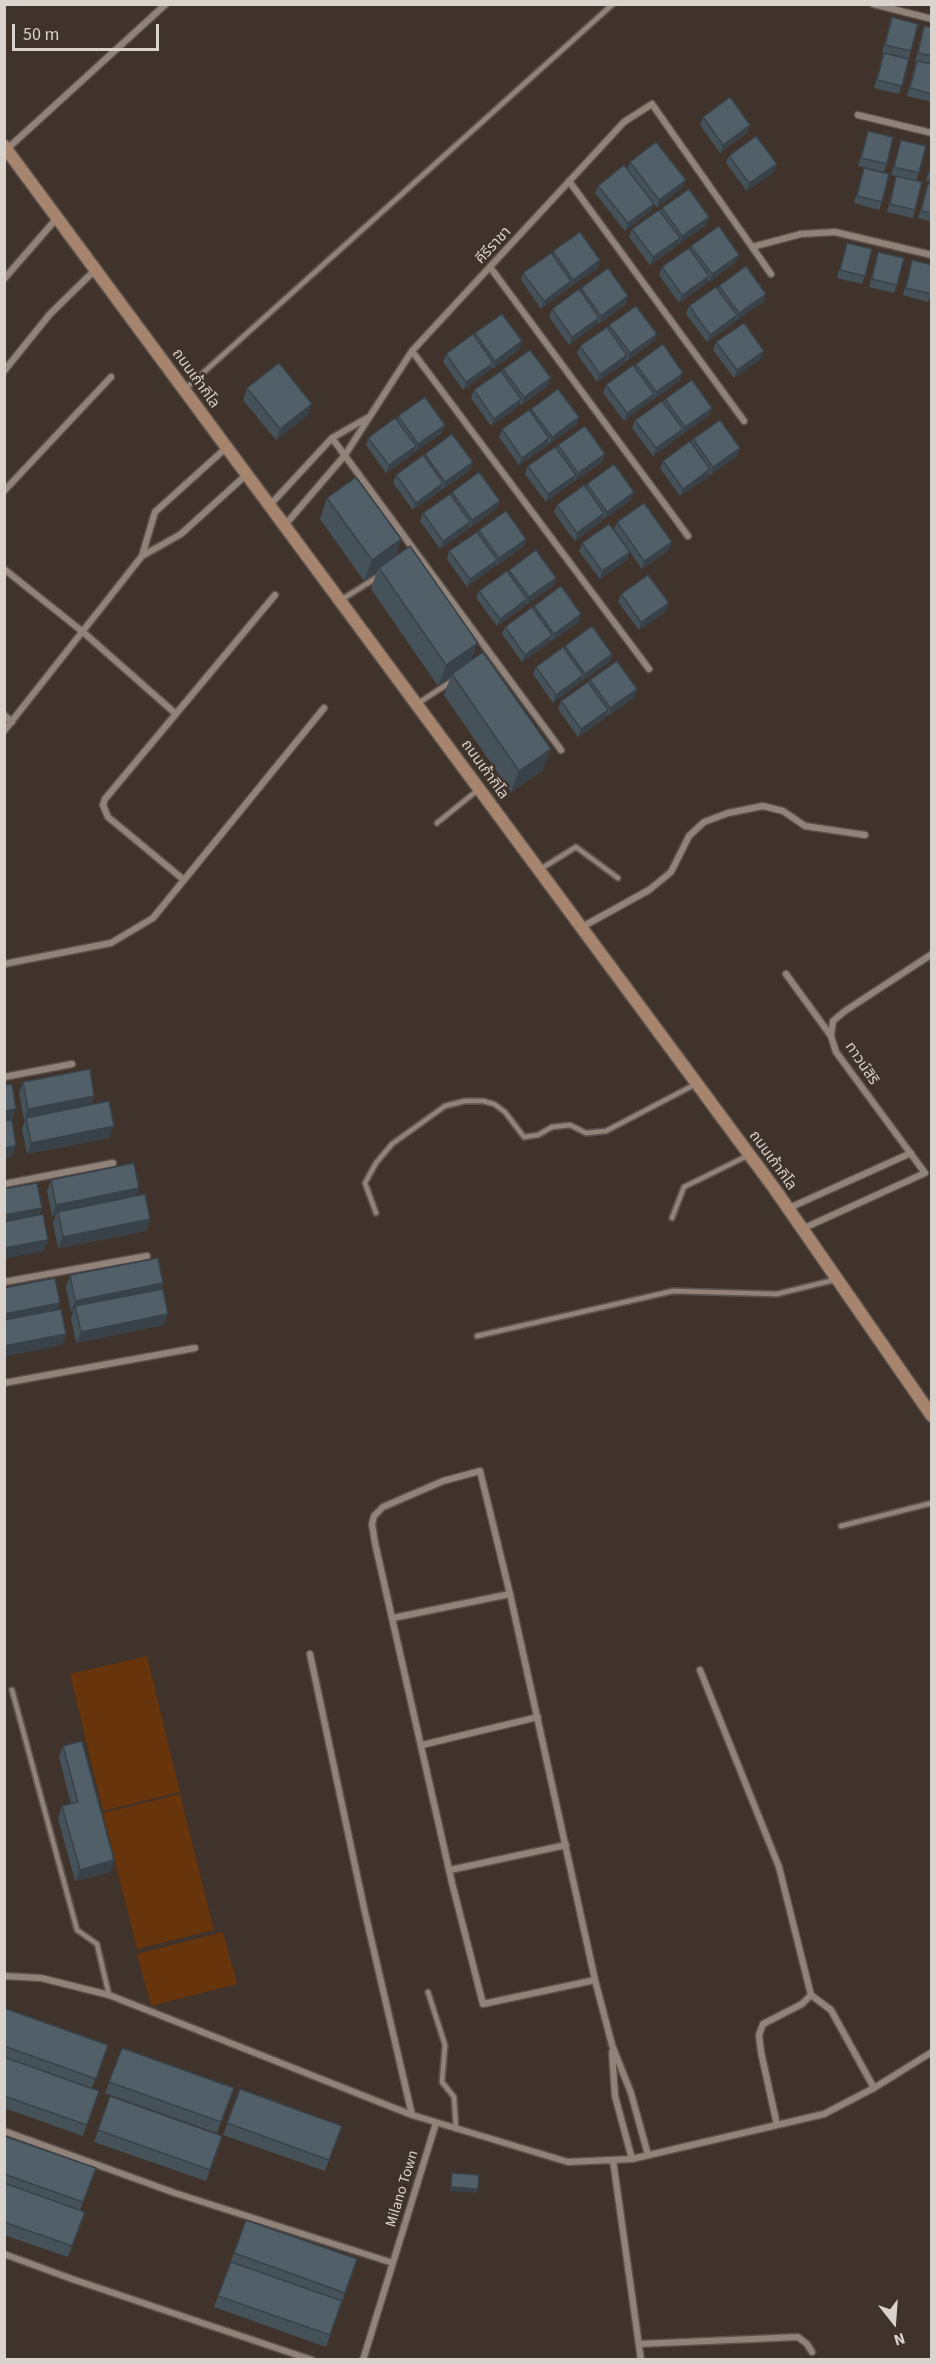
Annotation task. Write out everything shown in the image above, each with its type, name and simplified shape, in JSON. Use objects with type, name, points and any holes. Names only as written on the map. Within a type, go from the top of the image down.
[{"type":"main road","name":"ถนนเก้ากิโล","points":[[6,147],[749,1155],[930,1411]]},
{"type":"street","points":[[6,147],[166,4]]},
{"type":"street","points":[[873,4],[932,19]]},
{"type":"street","name":"คีรีราชา","points":[[285,525],[345,455],[412,351],[624,122],[652,104],[752,247]]},
{"type":"street","points":[[858,115],[932,133]]},
{"type":"street","points":[[569,181],[744,421]]},
{"type":"street","points":[[4,279],[57,217]]},
{"type":"street","points":[[771,274],[752,247],[801,234],[835,232],[932,255]]},
{"type":"street","points":[[490,267],[688,536]]},
{"type":"street","points":[[4,371],[50,314],[96,269]]},
{"type":"street","points":[[412,351],[649,669]]},
{"type":"street","points":[[4,491],[111,377]]},
{"type":"street","name":"คีรีราชา","points":[[270,505],[332,438],[367,418]]},
{"type":"street","points":[[332,438],[561,750]]},
{"type":"street","points":[[4,731],[142,556],[155,512],[227,447]]},
{"type":"street","points":[[142,556],[181,534],[247,474]]},
{"type":"street","points":[[4,569],[83,632],[176,714]]},
{"type":"street","points":[[184,880],[108,817],[102,805],[275,596]]},
{"type":"street","points":[[4,964],[111,943],[153,918],[324,708]]},
{"type":"street","points":[[4,715],[12,722]]},
{"type":"street","points":[[582,927],[656,884],[671,872],[689,836],[704,822],[728,813],[763,806],[783,811],[805,826],[865,835]]},
{"type":"street","name":"ทาวน์สิริ","points":[[802,1229],[925,1173],[836,1052],[831,1036],[834,1021],[845,1011],[932,954]]},
{"type":"street","points":[[786,974],[831,1036]]},
{"type":"street","points":[[4,1077],[72,1064]]},
{"type":"street","points":[[788,1209],[911,1154]]},
{"type":"street","points":[[4,1184],[113,1163]]},
{"type":"street","points":[[4,1282],[147,1256]]},
{"type":"street","points":[[4,1383],[195,1348]]},
{"type":"street","points":[[595,1980],[483,2004],[375,1543],[372,1524],[374,1515],[383,1507],[443,1481],[480,1471],[510,1594],[595,1980],[612,2045],[632,2093],[648,2155]]},
{"type":"street","points":[[393,1618],[510,1594]]},
{"type":"street","points":[[310,1654],[364,1908],[412,2115]]},
{"type":"street","points":[[700,1670],[779,1867],[812,1995],[831,2010],[874,2088]]},
{"type":"street","points":[[422,1745],[538,1718]]},
{"type":"street","points":[[450,1870],[566,1845]]},
{"type":"street","points":[[4,1976],[41,1978],[109,1995],[412,2115],[568,2162],[632,2159],[824,2114],[874,2088],[932,2052]]},
{"type":"street","points":[[777,2126],[759,2036],[763,2024],[802,2004],[812,1995]]},
{"type":"street","points":[[612,2045],[615,2096],[632,2159]]},
{"type":"street","name":"Milano Town","points":[[363,2360],[436,2123]]},
{"type":"street","points":[[4,2131],[175,2193],[393,2263]]},
{"type":"street","points":[[613,2160],[641,2360]]},
{"type":"street","points":[[4,2254],[312,2360]]},
{"type":"street","points":[[639,2344],[798,2337],[807,2344],[812,2352]]},
{"type":"lane","points":[[184,390],[613,4]]},
{"type":"lane","points":[[341,600],[384,573]]},
{"type":"lane","points":[[417,704],[460,677]]},
{"type":"lane","points":[[437,823],[479,789]]},
{"type":"lane","points":[[539,870],[576,846],[618,878]]},
{"type":"lane","points":[[376,1213],[365,1183],[376,1163],[392,1144],[445,1106],[474,1101],[494,1104],[505,1112],[524,1137],[538,1135],[552,1127],[570,1125],[586,1133],[606,1131],[697,1084]]},
{"type":"lane","points":[[672,1218],[684,1187],[749,1155]]},
{"type":"lane","points":[[477,1336],[672,1291],[777,1294],[837,1279]]},
{"type":"lane","points":[[842,1526],[932,1503]]},
{"type":"lane","points":[[12,1690],[76,1930],[97,1944],[109,1995]]},
{"type":"lane","points":[[428,1992],[445,2045],[442,2082],[454,2097],[456,2129]]},
{"type":"shaded area","points":[[147,1656],[180,1792],[103,1811],[70,1674]]},
{"type":"shaded area","points":[[180,1794],[214,1930],[137,1949],[103,1813]]},
{"type":"shaded area","points":[[223,1932],[237,1984],[151,2006],[137,1954]]},
{"type":"building","points":[[892,17],[918,24],[911,51],[885,45]]},
{"type":"building","points":[[924,26],[932,27],[932,56],[918,53]]},
{"type":"building","points":[[884,53],[909,59],[902,86],[877,80]]},
{"type":"building","points":[[917,61],[932,64],[932,94],[910,88]]},
{"type":"building","points":[[730,97],[750,125],[723,145],[703,117]]},
{"type":"building","points":[[868,131],[893,137],[887,164],[861,158]]},
{"type":"building","points":[[756,136],[777,164],[749,183],[729,156]]},
{"type":"building","points":[[901,140],[926,146],[919,173],[894,167]]},
{"type":"building","points":[[656,142],[686,180],[659,200],[630,162]]},
{"type":"building","points":[[624,165],[654,204],[628,223],[598,186]]},
{"type":"building","points":[[864,168],[889,174],[882,202],[857,196]]},
{"type":"building","points":[[896,176],[922,182],[915,210],[890,204]]},
{"type":"building","points":[[928,183],[932,184],[932,213],[921,211]]},
{"type":"building","points":[[689,189],[709,217],[682,236],[662,208]]},
{"type":"building","points":[[659,210],[680,238],[653,257],[632,229]]},
{"type":"building","points":[[719,226],[739,255],[712,274],[691,246]]},
{"type":"building","points":[[580,232],[600,260],[573,280],[553,251]]},
{"type":"building","points":[[847,243],[872,249],[865,276],[840,270]]},
{"type":"building","points":[[689,248],[709,276],[682,295],[662,267]]},
{"type":"building","points":[[878,252],[904,258],[897,285],[872,279]]},
{"type":"building","points":[[551,253],[571,281],[544,301],[523,273]]},
{"type":"building","points":[[912,260],[932,265],[931,294],[906,288]]},
{"type":"building","points":[[746,266],[766,294],[739,313],[719,286]]},
{"type":"building","points":[[608,268],[628,296],[601,316],[581,288]]},
{"type":"building","points":[[716,287],[737,315],[710,335],[689,306]]},
{"type":"building","points":[[579,289],[599,318],[572,337],[552,309]]},
{"type":"building","points":[[636,306],[657,334],[630,353],[609,325]]},
{"type":"building","points":[[502,314],[522,341],[495,361],[475,333]]},
{"type":"building","points":[[744,323],[764,351],[737,370],[716,342]]},
{"type":"building","points":[[607,327],[627,355],[600,374],[580,346]]},
{"type":"building","points":[[473,334],[493,363],[466,382],[446,354]]},
{"type":"building","points":[[663,344],[683,373],[656,392],[636,364]]},
{"type":"building","points":[[530,350],[551,378],[524,397],[503,369]]},
{"type":"building","points":[[279,363],[312,404],[280,429],[247,388]]},
{"type":"building","points":[[633,365],[654,394],[627,413],[606,385]]},
{"type":"building","points":[[501,371],[521,399],[494,419],[474,390]]},
{"type":"building","points":[[692,380],[712,408],[685,427],[665,399]]},
{"type":"building","points":[[558,389],[579,417],[552,437],[531,409]]},
{"type":"building","points":[[425,397],[445,425],[418,444],[398,416]]},
{"type":"building","points":[[662,401],[683,429],[656,448],[635,420]]},
{"type":"building","points":[[529,410],[549,438],[522,458],[502,429]]},
{"type":"building","points":[[395,418],[416,446],[389,465],[368,438]]},
{"type":"building","points":[[720,420],[740,448],[713,467],[693,439]]},
{"type":"building","points":[[585,426],[605,454],[578,473],[558,445]]},
{"type":"building","points":[[452,434],[473,462],[445,482],[425,454]]},
{"type":"building","points":[[690,441],[710,469],[683,489],[663,461]]},
{"type":"building","points":[[555,447],[576,475],[548,494],[528,466]]},
{"type":"building","points":[[423,455],[443,483],[416,503],[396,475]]},
{"type":"building","points":[[614,464],[634,492],[607,512],[587,484]]},
{"type":"building","points":[[479,472],[500,501],[472,520],[452,492]]},
{"type":"building","points":[[356,477],[401,539],[372,560],[327,498]]},
{"type":"building","points":[[584,485],[604,513],[577,533],[557,505]]},
{"type":"building","points":[[450,494],[470,522],[443,541],[423,513]]},
{"type":"building","points":[[644,503],[672,542],[644,561],[617,522]]},
{"type":"building","points":[[506,511],[526,539],[499,558],[479,530]]},
{"type":"building","points":[[609,524],[630,552],[602,571],[582,543]]},
{"type":"building","points":[[477,532],[497,560],[470,579],[449,551]]},
{"type":"building","points":[[410,546],[478,643],[446,665],[379,568]]},
{"type":"building","points":[[536,550],[556,578],[529,597],[509,570]]},
{"type":"building","points":[[507,571],[527,599],[500,619],[479,591]]},
{"type":"building","points":[[648,575],[669,603],[641,622],[621,594]]},
{"type":"building","points":[[561,586],[581,614],[554,634],[534,606]]},
{"type":"building","points":[[532,607],[552,635],[525,655],[505,627]]},
{"type":"building","points":[[592,626],[612,654],[585,674],[565,646]]},
{"type":"building","points":[[563,647],[583,675],[556,695],[536,667]]},
{"type":"building","points":[[483,652],[551,749],[519,771],[452,674]]},
{"type":"building","points":[[617,661],[637,689],[610,708],[590,680]]},
{"type":"building","points":[[588,682],[608,710],[581,729],[561,701]]},
{"type":"building","points":[[90,1069],[94,1096],[28,1109],[23,1082]]},
{"type":"building","points":[[12,1084],[16,1109],[4,1111],[4,1085]]},
{"type":"building","points":[[109,1101],[114,1126],[31,1143],[26,1118]]},
{"type":"building","points":[[12,1120],[16,1146],[4,1148],[4,1121]]},
{"type":"building","points":[[134,1163],[139,1188],[56,1205],[51,1180]]},
{"type":"building","points":[[37,1183],[42,1208],[4,1215],[4,1189]]},
{"type":"building","points":[[145,1194],[150,1219],[63,1237],[58,1212]]},
{"type":"building","points":[[43,1214],[48,1240],[4,1248],[4,1222]]},
{"type":"building","points":[[158,1258],[163,1283],[75,1301],[70,1275]]},
{"type":"building","points":[[55,1278],[60,1303],[4,1314],[4,1288]]},
{"type":"building","points":[[163,1289],[168,1314],[81,1332],[75,1306]]},
{"type":"building","points":[[61,1309],[66,1334],[4,1346],[4,1320]]},
{"type":"building","points":[[82,1741],[114,1860],[80,1870],[62,1806],[78,1802],[63,1746]]},
{"type":"building","points":[[4,2008],[108,2045],[96,2079],[4,2046]]},
{"type":"building","points":[[122,2048],[234,2088],[221,2122],[109,2082]]},
{"type":"building","points":[[4,2057],[99,2091],[87,2125],[4,2096]]},
{"type":"building","points":[[240,2089],[342,2126],[329,2160],[227,2123]]},
{"type":"building","points":[[110,2096],[222,2136],[210,2170],[98,2130]]},
{"type":"building","points":[[4,2136],[96,2168],[83,2202],[4,2174]]},
{"type":"building","points":[[452,2173],[479,2175],[478,2189],[451,2187]]},
{"type":"building","points":[[4,2183],[85,2212],[72,2246],[4,2222]]},
{"type":"building","points":[[246,2220],[357,2259],[345,2293],[234,2253]]},
{"type":"building","points":[[231,2262],[342,2301],[330,2335],[218,2296]]}]
